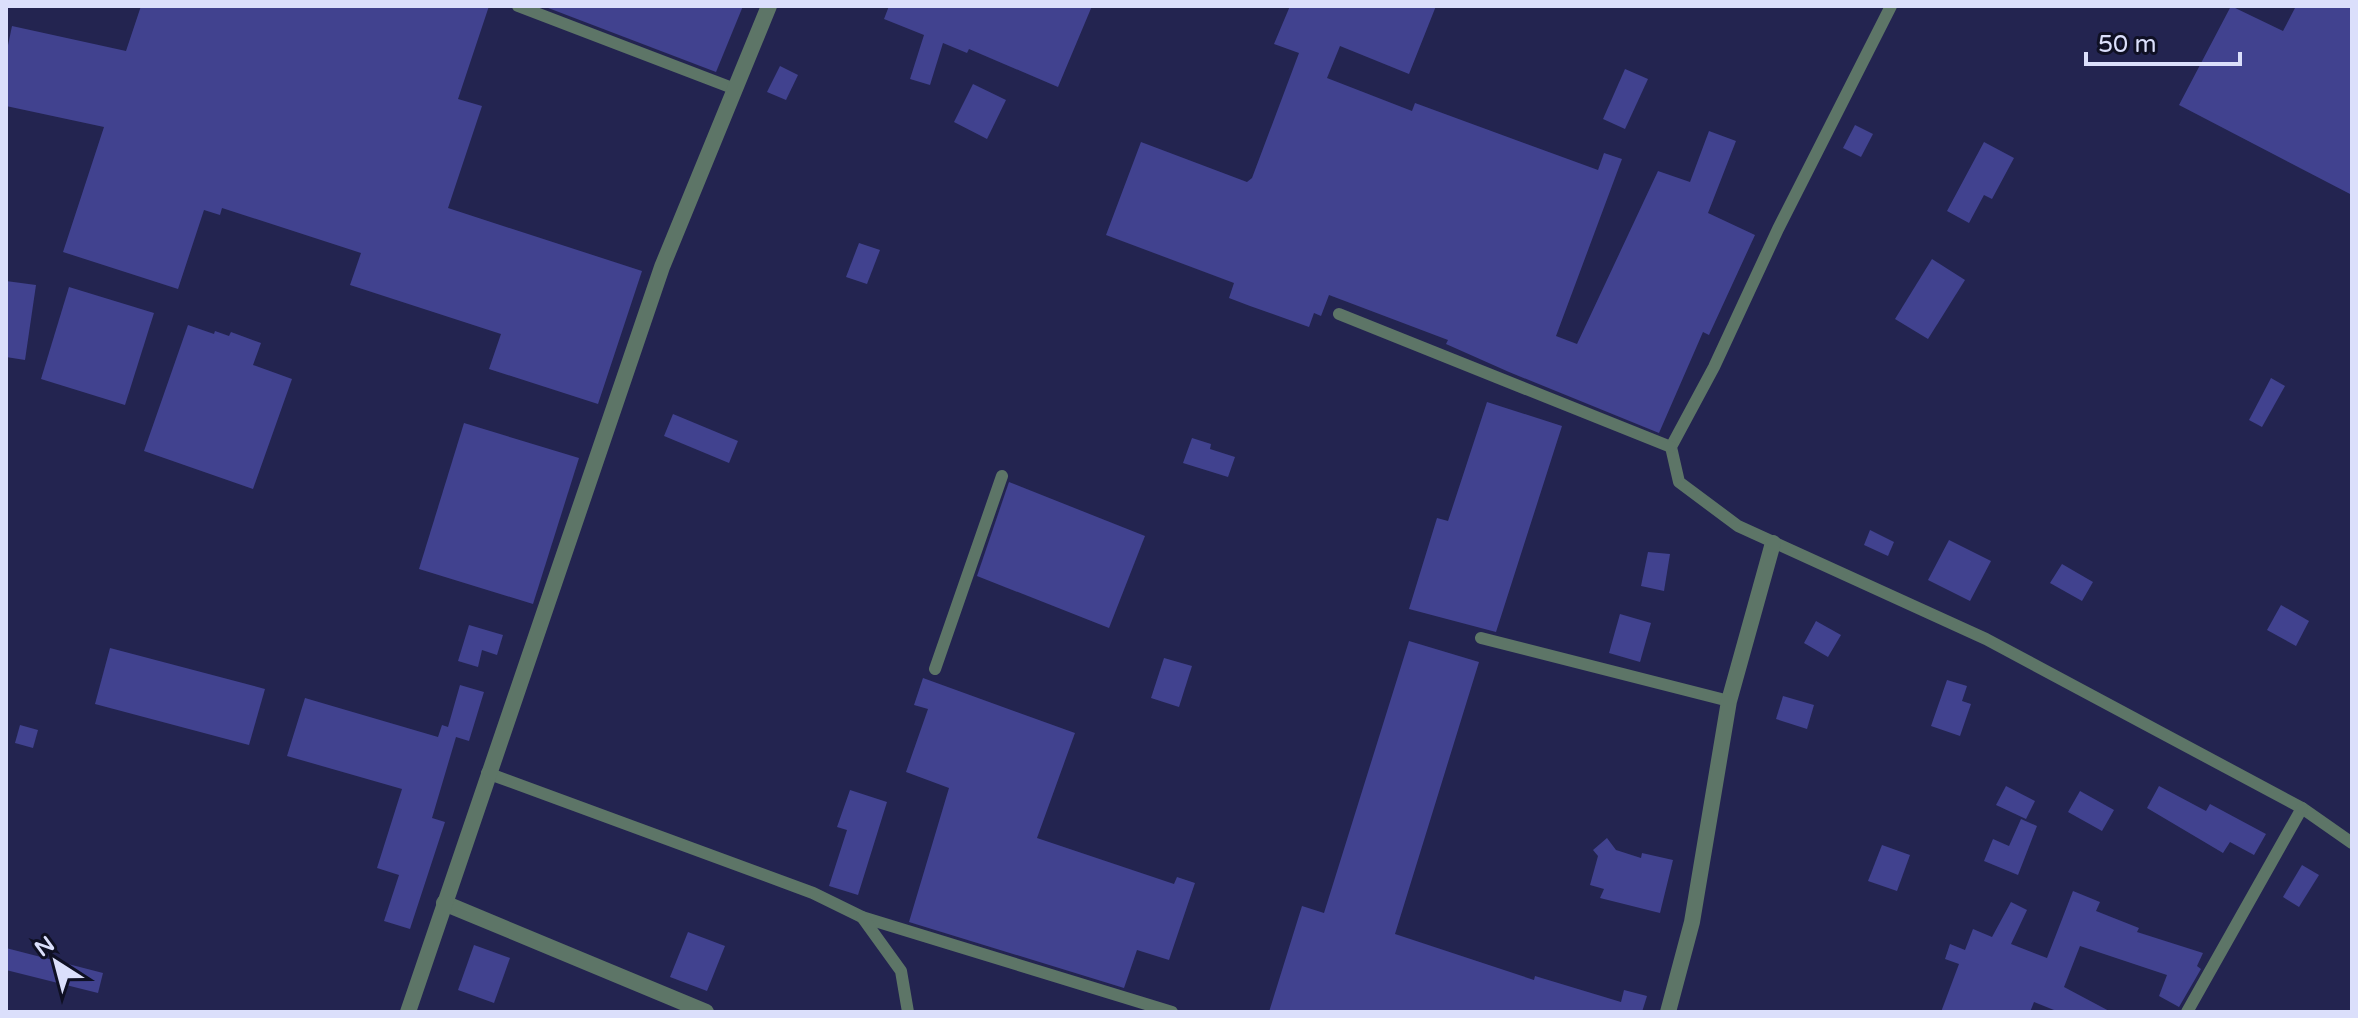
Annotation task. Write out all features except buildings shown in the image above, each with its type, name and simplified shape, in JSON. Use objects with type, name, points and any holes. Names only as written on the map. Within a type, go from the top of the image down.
[{"type":"street","points":[[408,1012],[662,267],[769,6]]},
{"type":"street","points":[[1668,1012],[1692,922],[1729,701],[1773,543]]},
{"type":"street","points":[[444,903],[706,1012]]},
{"type":"lane","points":[[518,6],[735,89]]},
{"type":"lane","points":[[1891,6],[1778,229],[1714,367],[1671,447],[1679,482],[1738,526],[1986,639],[2302,808],[2352,843]]},
{"type":"lane","points":[[1339,314],[1671,447]]},
{"type":"lane","points":[[935,669],[1002,476]]},
{"type":"lane","points":[[1481,638],[1729,701]]},
{"type":"lane","points":[[487,773],[813,893],[862,917],[1172,1012]]},
{"type":"lane","points":[[2187,1012],[2302,808]]},
{"type":"lane","points":[[862,917],[901,971],[908,1012]]}]
